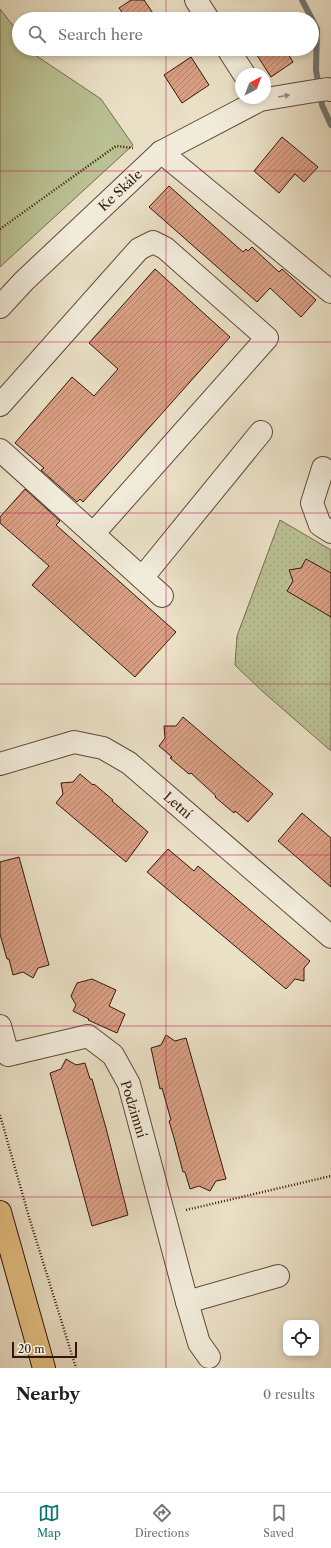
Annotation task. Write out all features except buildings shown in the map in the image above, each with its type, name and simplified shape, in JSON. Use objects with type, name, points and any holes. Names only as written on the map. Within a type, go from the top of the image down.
[{"type":"main road","points":[[0,1212],[44,1368]]},
{"type":"street","points":[[196,0],[204,12]]},
{"type":"street","points":[[232,56],[240,68]]},
{"type":"street","name":"Ke Skále","points":[[271,97],[322,90]]},
{"type":"street","name":"Ke Skále","points":[[0,307],[24,281],[161,152],[251,104]]},
{"type":"street","points":[[161,152],[331,292]]},
{"type":"street","points":[[0,405],[139,249],[153,242],[165,248],[267,338],[93,534]]},
{"type":"street","points":[[142,578],[261,432]]},
{"type":"street","points":[[0,450],[162,596]]},
{"type":"street","points":[[323,468],[312,503],[320,525],[331,532]]},
{"type":"street","name":"Letní","points":[[0,764],[74,742],[103,748],[129,763],[331,937]]},
{"type":"street","name":"Podzimní","points":[[0,1026],[8,1055],[88,1036],[113,1055],[129,1084],[187,1302],[199,1342],[209,1357]]},
{"type":"street","points":[[187,1302],[278,1276]]},
{"type":"path","points":[[0,229],[116,146],[161,152]]},
{"type":"path","points":[[0,1114],[29,1217],[76,1368]]},
{"type":"path","points":[[164,1215],[331,1176]]},
{"type":"green space","points":[[0,9],[12,24],[12,56],[37,56],[101,99],[133,145],[0,267]]},
{"type":"green space","points":[[280,520],[331,550],[331,751],[262,691],[235,665],[237,636]]},
{"type":"waterway","points":[[302,0],[308,12]]},
{"type":"waterway","points":[[316,56],[316,70],[322,105],[331,125]]}]
